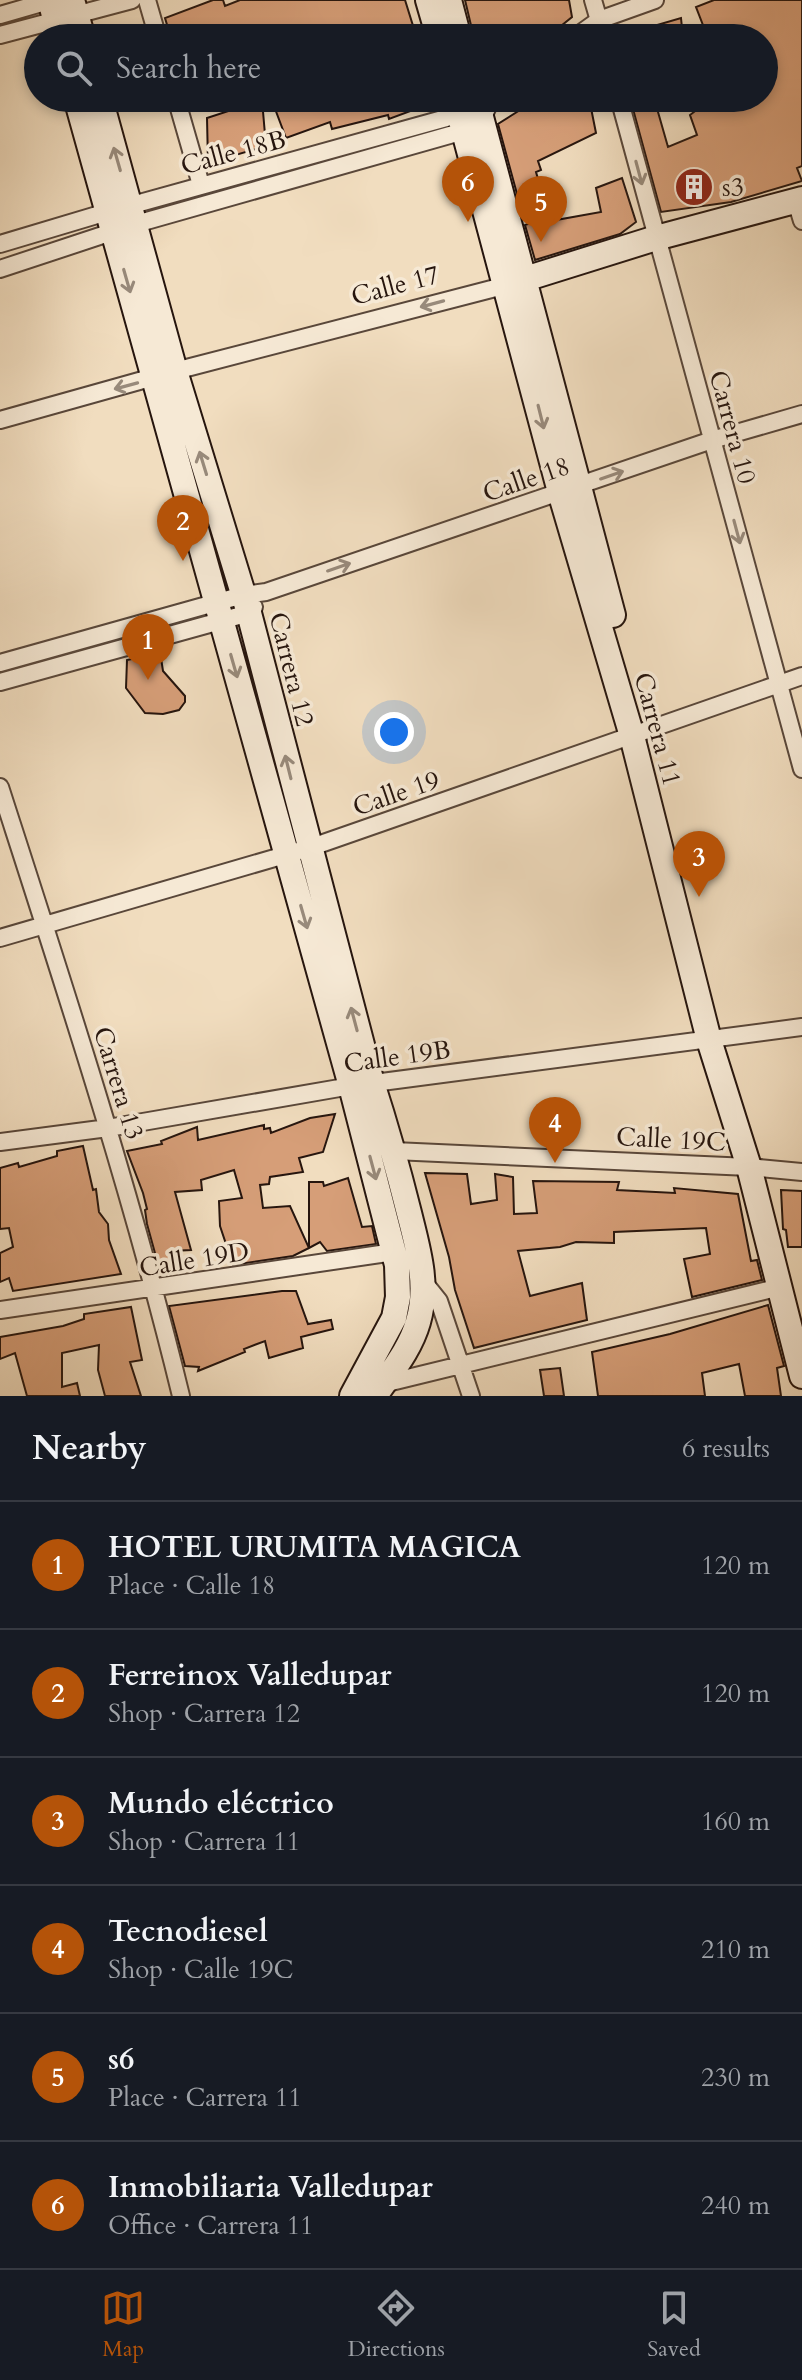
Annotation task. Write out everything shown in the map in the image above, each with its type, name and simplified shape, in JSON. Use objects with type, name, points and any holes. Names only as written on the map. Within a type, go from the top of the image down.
[{"type":"street","points":[[0,15],[132,0]]},
{"type":"street","points":[[147,0],[154,24]]},
{"type":"street","points":[[428,0],[435,24]]},
{"type":"street","points":[[449,0],[455,24]]},
{"type":"street","points":[[593,0],[600,24]]},
{"type":"street","points":[[593,24],[655,0]]},
{"type":"street","points":[[26,24],[59,10]]},
{"type":"street","points":[[0,35],[24,25]]},
{"type":"street","name":"Carrera 12","points":[[81,112],[122,218]]},
{"type":"street","name":"Carrera 12","points":[[103,112],[122,218],[165,374],[218,612],[298,852],[362,1084],[399,1286],[394,1318],[352,1396]]},
{"type":"street","points":[[180,112],[201,185]]},
{"type":"street","name":"Calle 18B","points":[[0,269],[201,185],[460,112]]},
{"type":"street","name":"Calle 18B","points":[[0,244],[122,218],[461,112]]},
{"type":"street","name":"Carrera 11","points":[[475,112],[569,490],[639,734],[716,1038],[802,1329]]},
{"type":"street","name":"Carrera 10","points":[[623,112],[802,769]]},
{"type":"street","name":"Calle 17","points":[[0,420],[515,282],[656,238],[800,207]]},
{"type":"street","name":"Carrera 12","points":[[165,374],[253,600],[298,852]]},
{"type":"street","name":"Calle 18","points":[[0,682],[218,612],[712,440],[802,414]]},
{"type":"street","name":"Calle 18","points":[[0,663],[218,612]]},
{"type":"street","name":"Calle 19","points":[[0,938],[298,852],[802,676]]},
{"type":"street","name":"Carrera 13","points":[[0,787],[108,1128],[155,1289],[181,1396]]},
{"type":"street","name":"Calle 19B","points":[[0,1142],[108,1128],[362,1084],[802,1027]]},
{"type":"street","name":"Carrera 12","points":[[362,1084],[394,1151],[423,1281],[422,1307],[415,1332],[379,1390]]},
{"type":"street","name":"Calle 19C","points":[[394,1151],[802,1172]]},
{"type":"street","name":"Carrera 11","points":[[754,1168],[802,1376]]},
{"type":"street","name":"Calle 19D","points":[[0,1310],[394,1252]]},
{"type":"street","points":[[423,1281],[439,1301],[471,1396]]},
{"type":"street","points":[[379,1390],[780,1287]]},
{"type":"building","points":[[213,0],[223,0],[225,6],[240,0],[405,0],[412,24],[167,24],[165,18]]},
{"type":"building","points":[[465,0],[569,0],[572,17],[563,24],[471,24]]},
{"type":"building","points":[[714,0],[802,0],[802,166],[797,168],[802,181],[731,202],[661,212],[634,112],[658,112],[668,147],[697,135],[690,115],[694,112],[778,112],[778,24],[703,24],[696,7]]},
{"type":"building","points":[[681,18],[682,24],[661,24]]},
{"type":"building","points":[[225,112],[263,112],[266,146],[208,163],[207,118]]},
{"type":"building","points":[[276,112],[408,112],[389,119],[388,115],[332,129],[330,122],[286,138]]},
{"type":"building","points":[[517,112],[592,112],[596,133],[538,161],[541,170],[536,172],[543,196],[523,216],[498,124]]},
{"type":"building","points":[[622,178],[636,222],[620,234],[535,260],[525,225],[555,214],[556,220],[601,212],[596,188]]},
{"type":"building","points":[[156,654],[161,658],[163,671],[185,696],[179,710],[163,714],[145,713],[126,688],[127,660]]},
{"type":"building","points":[[335,1114],[323,1152],[299,1158],[303,1172],[270,1177],[269,1184],[260,1185],[263,1208],[290,1206],[309,1248],[293,1256],[233,1265],[220,1226],[219,1201],[242,1198],[234,1170],[201,1180],[202,1190],[175,1192],[191,1250],[171,1251],[176,1273],[161,1275],[147,1224],[143,1193],[127,1151],[162,1144],[161,1141],[197,1127],[198,1140],[264,1125],[264,1129],[270,1128],[271,1133],[310,1118]]},
{"type":"building","points":[[83,1146],[93,1190],[96,1189],[99,1212],[108,1224],[109,1240],[121,1274],[13,1291],[9,1278],[0,1282],[0,1253],[13,1247],[9,1228],[0,1229],[0,1168],[18,1163],[19,1167],[57,1156],[57,1151]]},
{"type":"building","points":[[425,1173],[467,1174],[471,1204],[497,1200],[495,1174],[513,1177],[514,1214],[537,1213],[533,1181],[619,1182],[617,1190],[675,1193],[674,1188],[738,1194],[751,1261],[757,1260],[762,1280],[692,1297],[684,1259],[710,1254],[706,1228],[614,1232],[614,1243],[576,1242],[560,1247],[518,1251],[530,1296],[582,1283],[587,1320],[474,1348],[455,1290]]},
{"type":"building","points":[[348,1178],[362,1227],[372,1226],[376,1244],[327,1251],[320,1242],[309,1248],[309,1182],[323,1182],[324,1186]]},
{"type":"building","points":[[781,1190],[802,1191],[802,1247],[788,1247],[786,1230],[783,1229]]},
{"type":"building","points":[[296,1291],[308,1324],[331,1320],[333,1329],[301,1337],[303,1348],[269,1358],[265,1341],[198,1371],[199,1367],[185,1366],[169,1306]]},
{"type":"building","points":[[768,1305],[784,1366],[777,1368],[781,1396],[745,1396],[739,1364],[702,1373],[705,1396],[598,1396],[592,1352],[670,1334]]},
{"type":"building","points":[[131,1307],[142,1360],[130,1362],[141,1396],[105,1396],[98,1370],[99,1345],[62,1353],[62,1387],[77,1383],[80,1396],[27,1396],[15,1353],[0,1359],[0,1337],[63,1326],[84,1319],[84,1314]]},
{"type":"building","points":[[560,1368],[564,1396],[544,1396],[540,1370]]},
{"type":"place","name":"s3","points":[[694,187]]},
{"type":"place","name":"Inmobiliaria Valledupar","points":[[468,222]]},
{"type":"place","name":"s6","points":[[541,242]]},
{"type":"place","name":"Ferreinox Valledupar","points":[[183,561]]},
{"type":"place","name":"HOTEL URUMITA MAGICA","points":[[148,680]]},
{"type":"place","name":"Mundo eléctrico","points":[[699,897]]},
{"type":"place","name":"Tecnodiesel","points":[[555,1163]]}]
